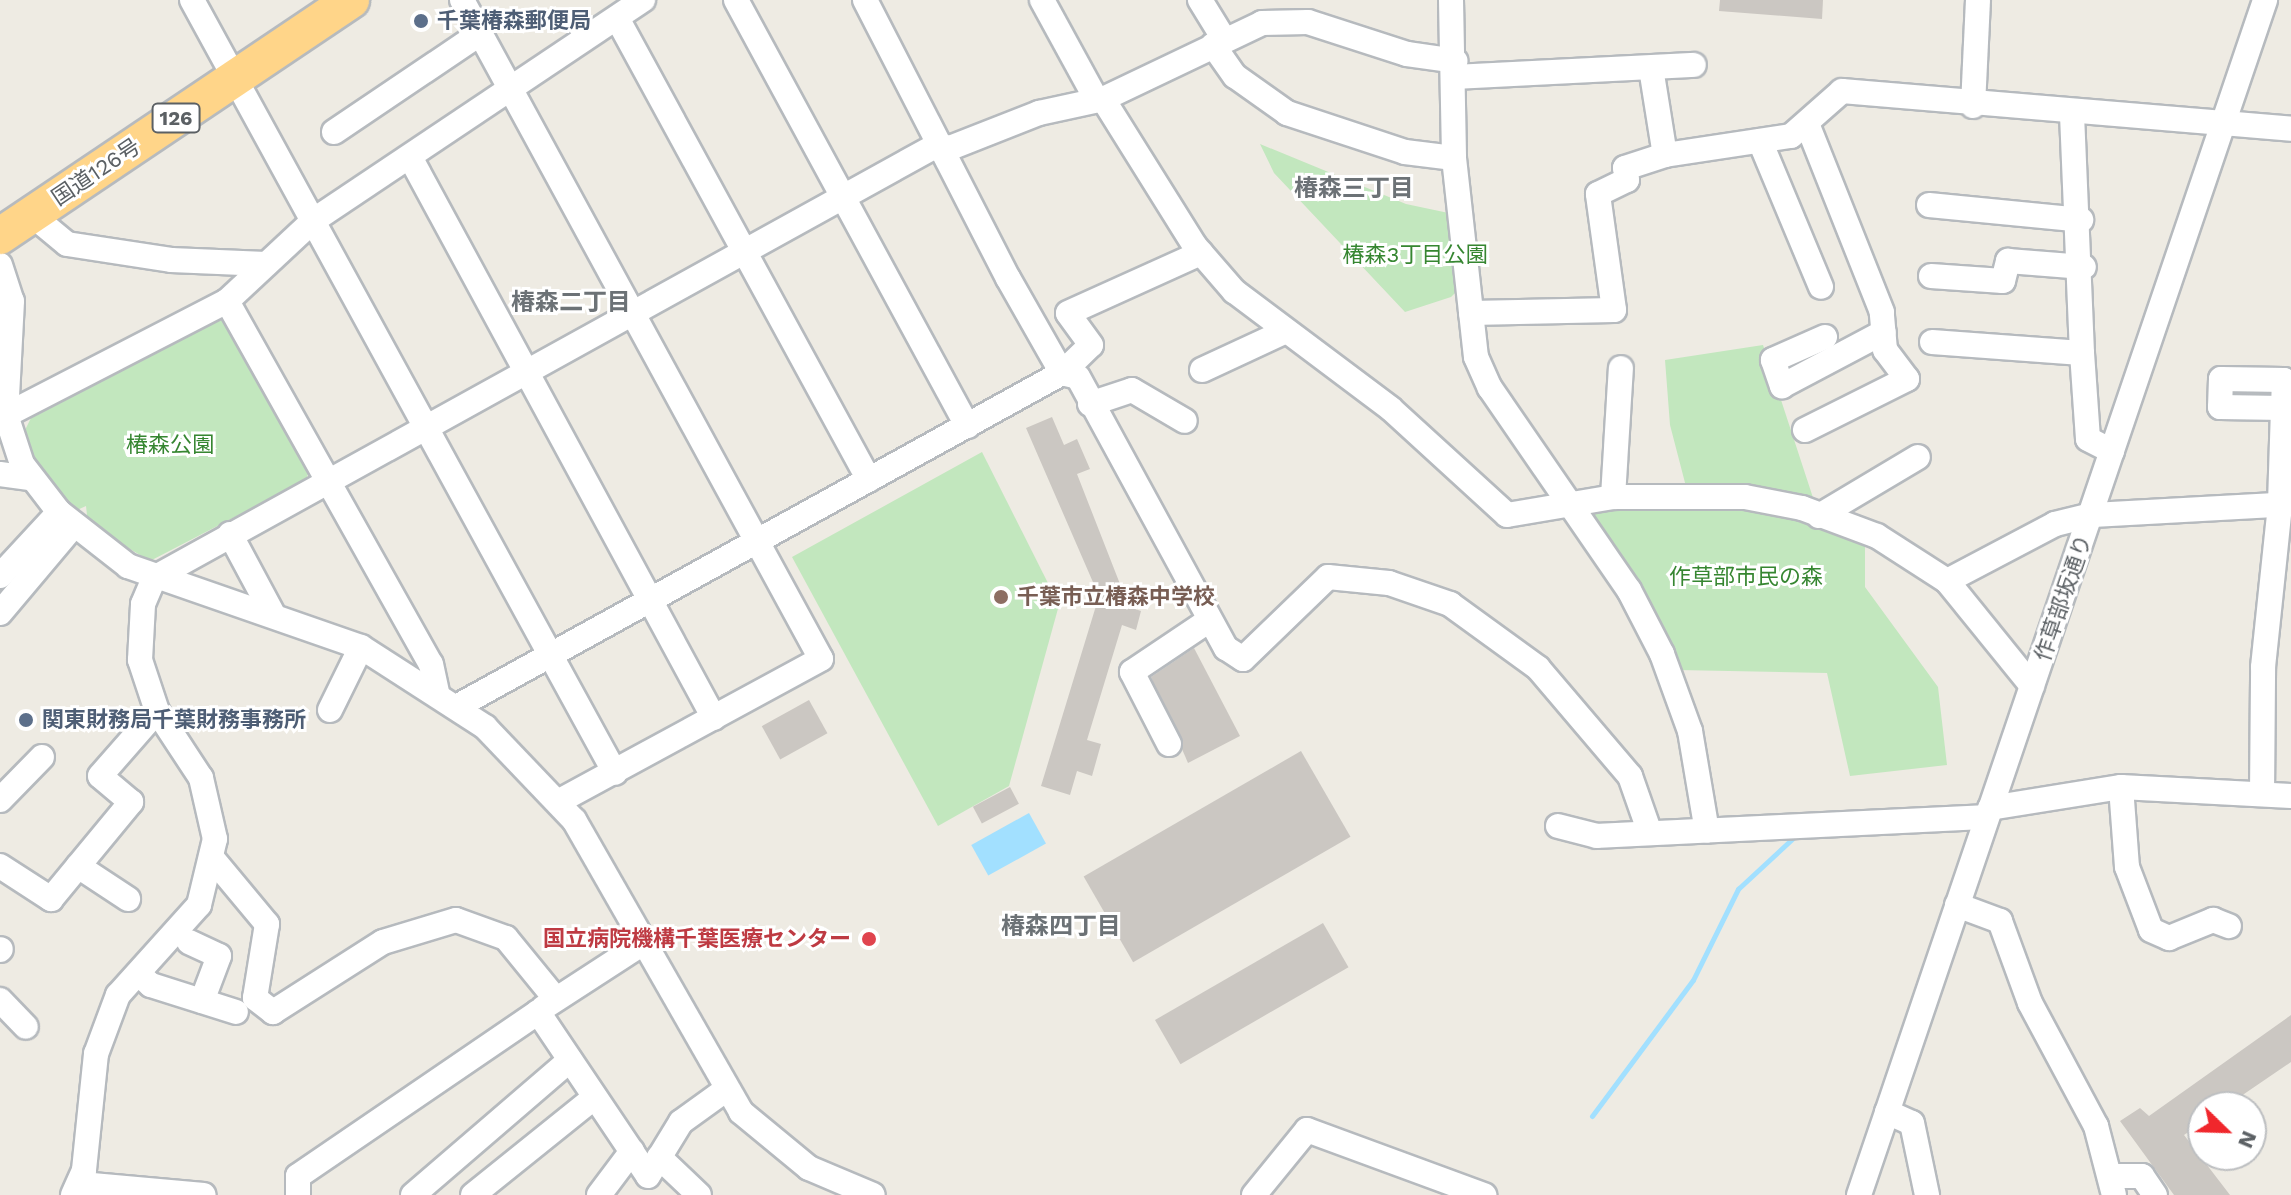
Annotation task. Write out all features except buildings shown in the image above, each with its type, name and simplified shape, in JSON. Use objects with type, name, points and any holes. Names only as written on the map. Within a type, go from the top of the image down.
[{"type":"highway","name":"国道126号","points":[[231,72],[321,0]]},
{"type":"highway","name":"国道126号","points":[[0,236],[16,214],[231,72],[351,0]]},
{"type":"street","points":[[192,0],[615,773]]},
{"type":"street","points":[[462,0],[635,312],[821,659],[560,801]]},
{"type":"street","points":[[6,415],[227,301],[314,220],[643,0]]},
{"type":"street","points":[[736,0],[967,426]]},
{"type":"street","points":[[865,0],[937,145],[1062,373],[1078,377],[1208,621],[1243,659],[1328,577],[1389,583],[1450,604],[1538,668],[1630,776],[1650,833]]},
{"type":"street","points":[[1042,0],[1099,98],[1201,253],[1284,332],[1391,409],[1507,515],[1569,501],[1613,497],[1745,497],[1819,516],[1877,536],[1947,581],[2032,686]]},
{"type":"street","points":[[1200,0],[1235,76],[1287,113],[1405,152],[1454,158]]},
{"type":"street","points":[[1451,0],[1456,69],[1454,158],[1471,313],[1490,388],[1629,590],[1673,679],[1697,762],[1707,831]]},
{"type":"street","points":[[1973,106],[1978,0]]},
{"type":"street","name":"作草部坂通り","points":[[1859,1195],[2265,0]]},
{"type":"street","points":[[617,18],[869,480]]},
{"type":"street","points":[[204,1195],[79,1191],[96,1054],[118,995],[199,905],[215,839],[201,778],[157,711],[140,660],[143,604],[154,578],[327,479],[937,145],[950,148],[1099,98],[1262,23],[1308,22],[1456,69],[1694,65]]},
{"type":"street","points":[[334,132],[481,33]]},
{"type":"street","points":[[1651,68],[1665,155]]},
{"type":"street","points":[[1471,313],[1614,310],[1598,194],[1627,180],[1625,168],[1665,155],[1760,141],[1808,126],[1842,91],[1973,106],[2291,129]]},
{"type":"street","points":[[2072,114],[2084,267],[2082,353],[2088,439],[2112,451]]},
{"type":"street","points":[[1805,430],[1907,379],[1885,350],[1882,312],[1808,126]]},
{"type":"street","points":[[1760,141],[1821,287]]},
{"type":"street","points":[[410,157],[714,718]]},
{"type":"street","points":[[1929,205],[2081,220]]},
{"type":"street","points":[[16,214],[67,244],[171,260],[266,264]]},
{"type":"street","points":[[458,706],[1062,373],[1091,345],[1068,313],[1201,253]]},
{"type":"street","points":[[1931,276],[2003,281],[2008,261],[2084,267]]},
{"type":"street","points":[[0,265],[12,301],[6,415],[30,478],[66,519],[108,555],[154,578],[361,647],[458,706],[560,801],[724,1091],[786,1152],[845,1190],[873,1195]]},
{"type":"street","points":[[227,301],[431,664],[437,692]]},
{"type":"street","points":[[1202,370],[1284,332]]},
{"type":"street","points":[[1825,337],[1773,360],[1782,386],[1884,332]]},
{"type":"street","points":[[1932,342],[2082,353]]},
{"type":"street","points":[[1613,497],[1621,368]]},
{"type":"street","points":[[1090,404],[1132,390],[1185,421]]},
{"type":"street","points":[[2262,794],[2263,667],[2285,504],[2283,408]]},
{"type":"street","points":[[1819,516],[1918,457]]},
{"type":"street","points":[[0,474],[30,478]]},
{"type":"street","points":[[1947,581],[2055,524],[2091,515],[2285,504]]},
{"type":"street","points":[[0,576],[66,519]]},
{"type":"street","points":[[0,613],[66,519]]},
{"type":"street","points":[[230,534],[274,616]]},
{"type":"street","points":[[1169,744],[1132,672],[1208,621]]},
{"type":"street","points":[[330,710],[361,647]]},
{"type":"street","points":[[0,866],[51,899],[131,802],[100,776],[157,711]]},
{"type":"street","points":[[0,800],[42,757]]},
{"type":"street","points":[[2121,787],[2127,867],[2151,930],[2169,938],[2213,920],[2229,926]]},
{"type":"street","points":[[1558,826],[1597,836],[1989,812],[2121,787],[2291,796]]},
{"type":"street","points":[[212,858],[267,924],[255,998],[273,1012],[383,942],[456,920],[506,938],[546,1005],[570,1060],[648,1176],[681,1122],[724,1091]]},
{"type":"street","points":[[78,866],[128,899]]},
{"type":"street","points":[[1957,905],[2000,921],[2030,1003],[2096,1126],[2112,1186],[2142,1176],[2155,1195]]},
{"type":"street","points":[[189,942],[219,956],[202,1001]]},
{"type":"street","points":[[298,1195],[298,1176],[546,1005],[640,945]]},
{"type":"street","points":[[139,974],[236,1012]]},
{"type":"street","points":[[0,1000],[26,1027]]},
{"type":"street","points":[[413,1195],[570,1060]]},
{"type":"street","points":[[473,1195],[595,1097]]},
{"type":"street","points":[[1887,1112],[1912,1123],[1927,1195]]},
{"type":"street","points":[[1254,1195],[1307,1130],[1484,1195]]},
{"type":"street","points":[[599,1195],[632,1151]]},
{"type":"street","points":[[659,1157],[699,1195]]},
{"type":"green space","name":"椿森3丁目公園","points":[[1260,144],[1406,204],[1458,215],[1464,284],[1451,297],[1405,312],[1274,173]]},
{"type":"green space","name":"椿森公園","points":[[210,313],[228,317],[310,468],[306,480],[150,561],[88,524],[86,506],[75,511],[43,483],[24,432],[35,410]]},
{"type":"green space","name":"作草部市民の森","points":[[1763,345],[1819,516],[1865,536],[1865,587],[1938,687],[1947,765],[1850,776],[1827,673],[1678,670],[1580,502],[1690,502],[1670,425],[1665,360]]},
{"type":"green space","points":[[982,452],[1059,605],[1009,786],[938,826],[792,557]]},
{"type":"water","points":[[1029,813],[1046,844],[988,876],[971,845]]},
{"type":"waterway","points":[[1592,1116],[1693,980],[1738,889],[1792,839]]},
{"type":"place","name":"千葉椿森郵便局","points":[[421,21]]},
{"type":"place","name":"千葉市立椿森中学校","points":[[1001,597]]},
{"type":"place","name":"関東財務局千葉財務事務所","points":[[26,720]]},
{"type":"place","name":"国立病院機構千葉医療センター","points":[[869,939]]},
{"type":"district","name":"椿森三丁目","points":[[1354,189]]},
{"type":"district","name":"椿森二丁目","points":[[571,303]]},
{"type":"district","name":"椿森四丁目","points":[[1061,927]]}]
